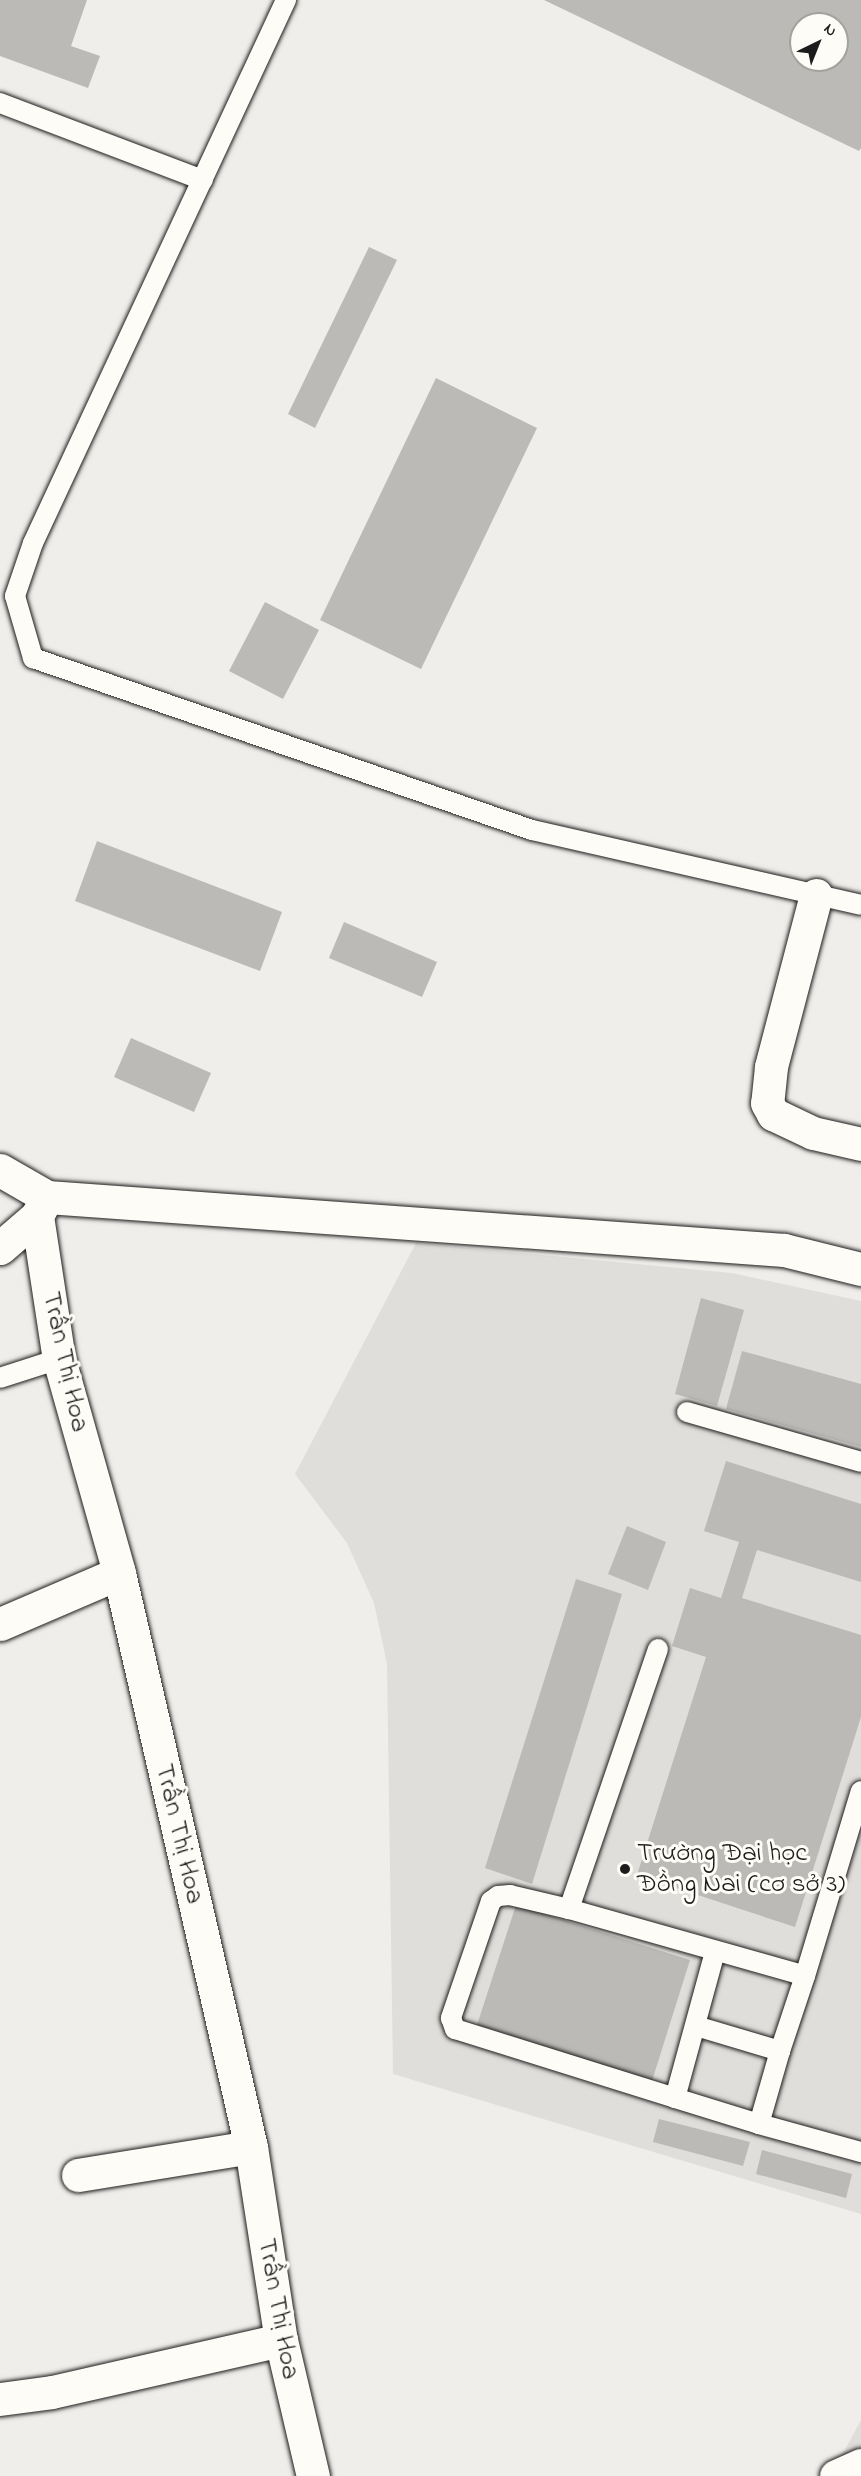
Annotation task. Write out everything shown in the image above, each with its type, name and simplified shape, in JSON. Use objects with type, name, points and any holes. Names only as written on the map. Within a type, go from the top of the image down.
[{"type":"street","points":[[816,895],[771,1067],[767,1103],[773,1114],[813,1133],[861,1144]]},
{"type":"street","points":[[0,1170],[42,1206],[784,1250],[861,1269]]},
{"type":"street","points":[[0,1248],[42,1206]]},
{"type":"street","name":"Trần Thị Hoa","points":[[42,1206],[59,1359],[118,1573],[251,2147],[281,2340],[313,2476]]},
{"type":"street","points":[[0,1624],[118,1573]]},
{"type":"street","points":[[78,2175],[251,2147]]},
{"type":"street","points":[[0,2399],[52,2392],[281,2340]]},
{"type":"street","points":[[836,2476],[861,2465]]},
{"type":"lane","points":[[286,0],[33,543],[15,596],[33,658],[532,830],[861,905]]},
{"type":"lane","points":[[0,103],[203,180]]},
{"type":"lane","points":[[0,1378],[59,1359]]},
{"type":"lane","points":[[687,1412],[861,1462]]},
{"type":"lane","points":[[569,1909],[658,1649]]},
{"type":"lane","points":[[759,2124],[861,1791]]},
{"type":"lane","points":[[805,1976],[569,1909],[510,1895],[498,1896],[491,1901],[451,2018],[455,2028],[759,2124],[861,2152]]},
{"type":"lane","points":[[675,2098],[715,1952]]},
{"type":"lane","points":[[696,2026],[780,2051]]},
{"type":"shaded area","name":"Trường Đại học Đồng Nai (cơ sở 3)","points":[[416,1243],[732,1273],[861,1301],[861,2214],[393,2074],[387,1664],[374,1603],[347,1543],[295,1474]]},
{"type":"shaded area","points":[[861,2420],[861,2450],[840,2459]]},
{"type":"building","points":[[0,0],[87,0],[71,46],[100,56],[88,88],[0,56]]},
{"type":"building","points":[[544,0],[861,0],[861,148],[859,151]]},
{"type":"building","points":[[369,247],[397,260],[315,428],[288,414]]},
{"type":"building","points":[[436,378],[537,428],[421,669],[320,620]]},
{"type":"building","points":[[265,602],[319,630],[283,699],[229,671]]},
{"type":"building","points":[[97,841],[282,912],[260,971],[75,901]]},
{"type":"building","points":[[344,922],[437,962],[422,997],[329,958]]},
{"type":"building","points":[[131,1038],[211,1073],[194,1112],[114,1077]]},
{"type":"building","points":[[701,1298],[744,1310],[717,1406],[675,1394]]},
{"type":"building","points":[[742,1351],[861,1384],[861,1447],[726,1409]]},
{"type":"building","points":[[726,1461],[861,1504],[861,1582],[757,1550],[742,1598],[861,1635],[861,1717],[795,1927],[637,1875],[706,1657],[672,1646],[690,1588],[721,1598],[739,1542],[704,1531]]},
{"type":"building","points":[[627,1526],[666,1542],[648,1590],[608,1574]]},
{"type":"building","points":[[576,1579],[622,1594],[532,1884],[485,1868]]},
{"type":"building","points":[[516,1905],[690,1960],[652,2081],[477,2025]]},
{"type":"building","points":[[659,2119],[750,2142],[743,2166],[653,2142]]},
{"type":"building","points":[[762,2150],[852,2174],[846,2198],[756,2174]]},
{"type":"place","name":"Trường Đại học Đồng Nai (cơ sở 3)","points":[[625,1869]]}]
